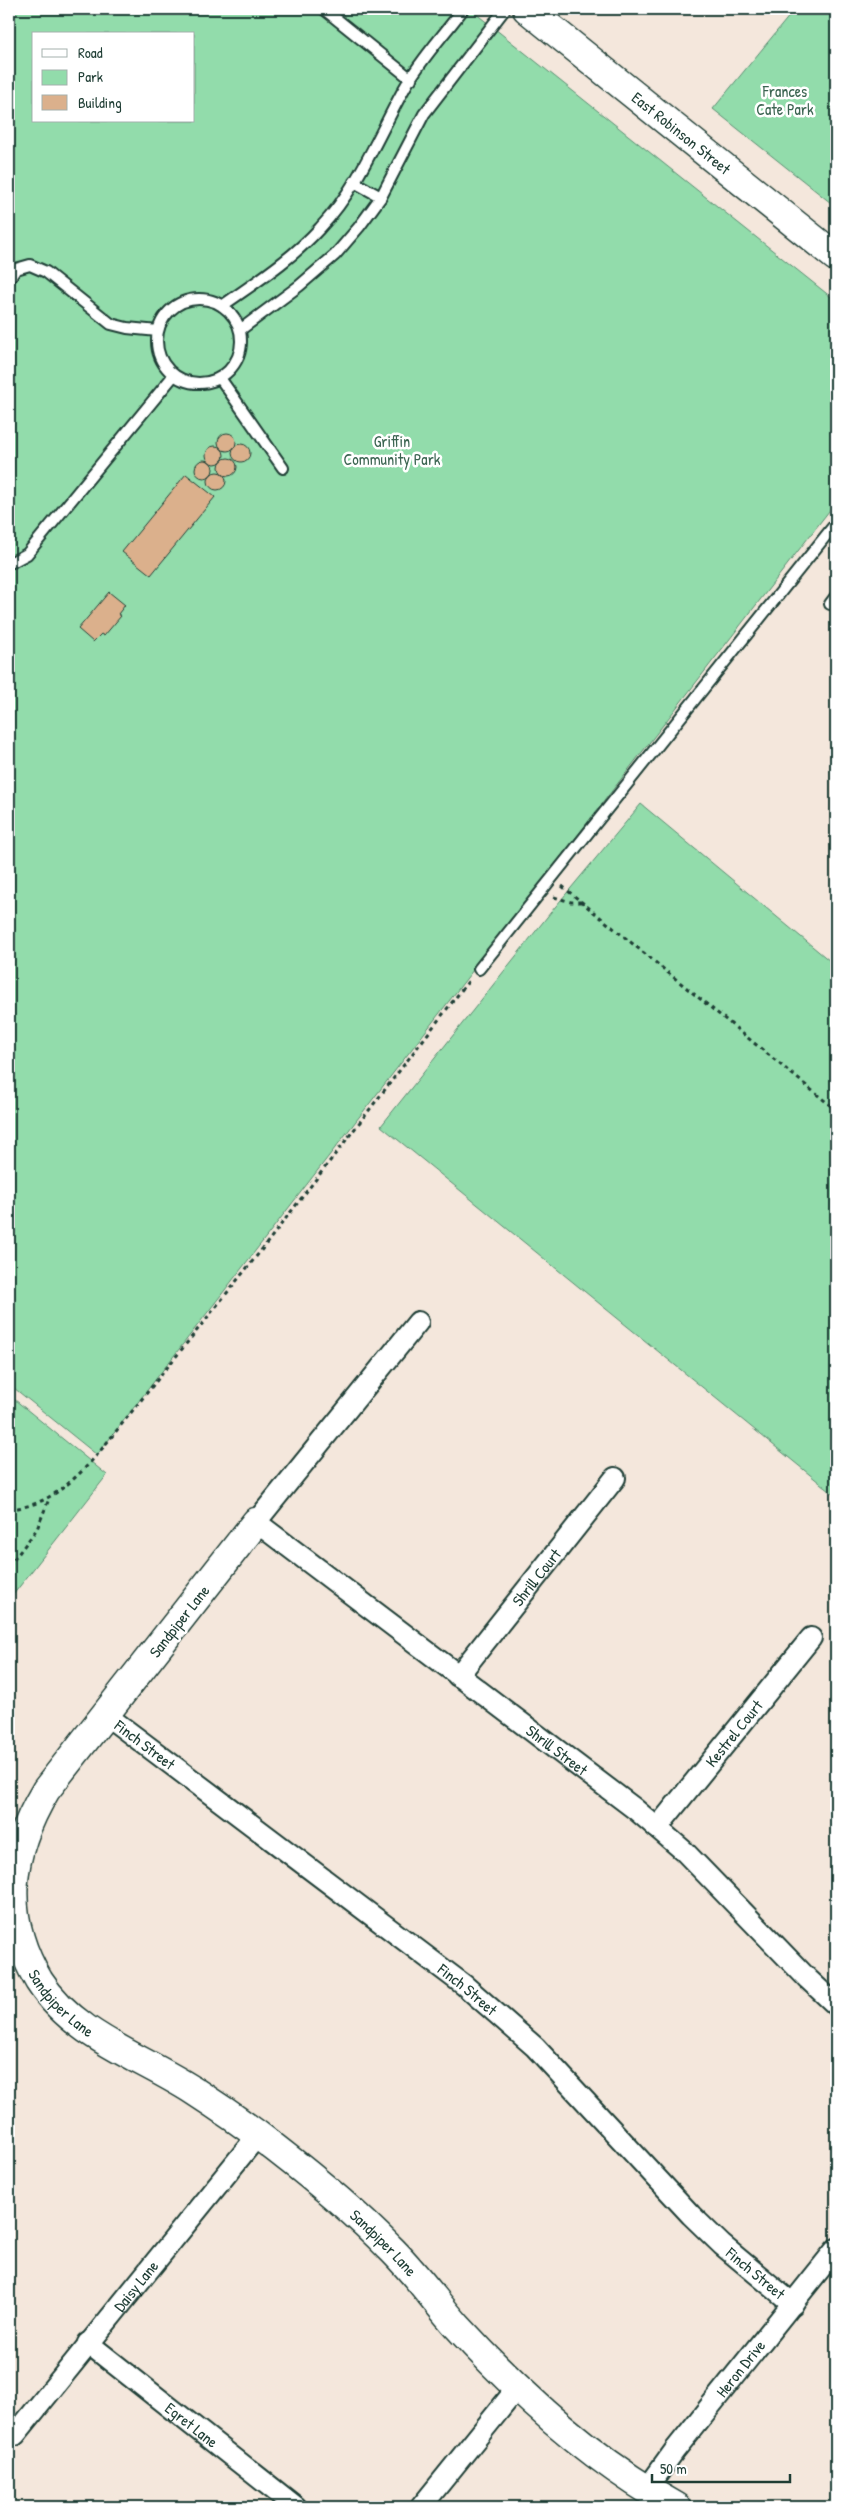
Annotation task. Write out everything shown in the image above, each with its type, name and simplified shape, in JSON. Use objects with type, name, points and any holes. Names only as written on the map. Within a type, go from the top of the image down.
[{"type":"street","name":"East Robinson Street","points":[[527,9],[836,257]]},
{"type":"street","name":"Sandpiper Lane","points":[[418,1322],[256,1522],[46,1790],[30,1818],[15,1858],[11,1883],[13,1911],[26,1958],[39,1981],[69,2017],[119,2050],[194,2090],[258,2135],[316,2180],[389,2246],[457,2326],[518,2388],[597,2457],[646,2490],[677,2507]]},
{"type":"street","name":"Shrill Court","points":[[458,1676],[614,1478]]},
{"type":"street","name":"Shrill Street","points":[[256,1522],[657,1828],[684,1851],[808,1979],[836,2004]]},
{"type":"street","name":"Kestrel Court","points":[[657,1828],[811,1638]]},
{"type":"street","name":"Finch Street","points":[[106,1715],[464,1985],[535,2047],[691,2215],[722,2245],[793,2304]]},
{"type":"street","name":"Daisy Lane","points":[[15,2435],[258,2135]]},
{"type":"street","name":"Heron Drive","points":[[646,2490],[675,2450],[836,2249]]},
{"type":"street","name":"Egret Lane","points":[[88,2343],[296,2507]]},
{"type":"street","points":[[421,2507],[518,2388]]},
{"type":"lane","points":[[324,9],[411,78]]},
{"type":"lane","points":[[222,306],[270,272],[320,229],[354,182],[411,78],[463,9]]},
{"type":"lane","points":[[240,330],[299,286],[335,255],[381,197],[424,114],[505,9]]},
{"type":"lane","points":[[354,182],[381,197]]},
{"type":"lane","points":[[9,279],[16,269],[30,265],[46,272],[111,324],[127,328],[158,331]]},
{"type":"lane","points":[[191,299],[204,299],[222,306],[234,318],[240,330],[241,344],[238,357],[231,369],[220,378],[197,383],[174,375],[159,356],[158,331],[162,320],[180,303],[191,299]]},
{"type":"lane","points":[[9,561],[12,562],[27,554],[174,375]]},
{"type":"lane","points":[[220,378],[283,468]]},
{"type":"lane","points":[[479,969],[836,524]]},
{"type":"path","points":[[552,878],[836,1110]]},
{"type":"path","points":[[542,890],[571,902],[583,902]]},
{"type":"path","points":[[9,1510],[22,1509],[49,1498],[84,1470],[104,1447],[263,1248],[479,969]]},
{"type":"path","points":[[9,1566],[37,1529],[49,1498]]},
{"type":"green space","name":"Griffin Community Park","points":[[9,9],[470,9],[836,301],[836,502],[97,1455],[9,1384]]},
{"type":"green space","name":"Frances Cate Park","points":[[795,9],[836,9],[836,207],[713,109]]},
{"type":"green space","points":[[641,804],[836,966],[836,1496],[381,1126],[551,912]]},
{"type":"green space","points":[[9,1395],[107,1475],[9,1600]]},
{"type":"building","points":[[223,433],[231,433],[236,438],[234,449],[223,451],[218,446],[218,438]]},
{"type":"building","points":[[241,444],[247,447],[250,453],[247,459],[241,462],[235,459],[232,453],[235,447]]},
{"type":"building","points":[[215,446],[221,449],[224,455],[221,461],[215,464],[209,461],[206,455],[209,449]]},
{"type":"building","points":[[224,458],[232,458],[237,463],[235,474],[224,476],[219,471],[219,463]]},
{"type":"building","points":[[204,460],[210,463],[213,469],[210,475],[204,478],[198,475],[195,469],[198,463]]},
{"type":"building","points":[[217,472],[223,475],[226,481],[223,487],[217,490],[211,487],[208,481],[211,475]]},
{"type":"building","points":[[186,474],[215,497],[151,575],[122,552]]},
{"type":"building","points":[[109,592],[125,605],[118,614],[121,616],[104,636],[101,634],[93,642],[78,629]]}]
